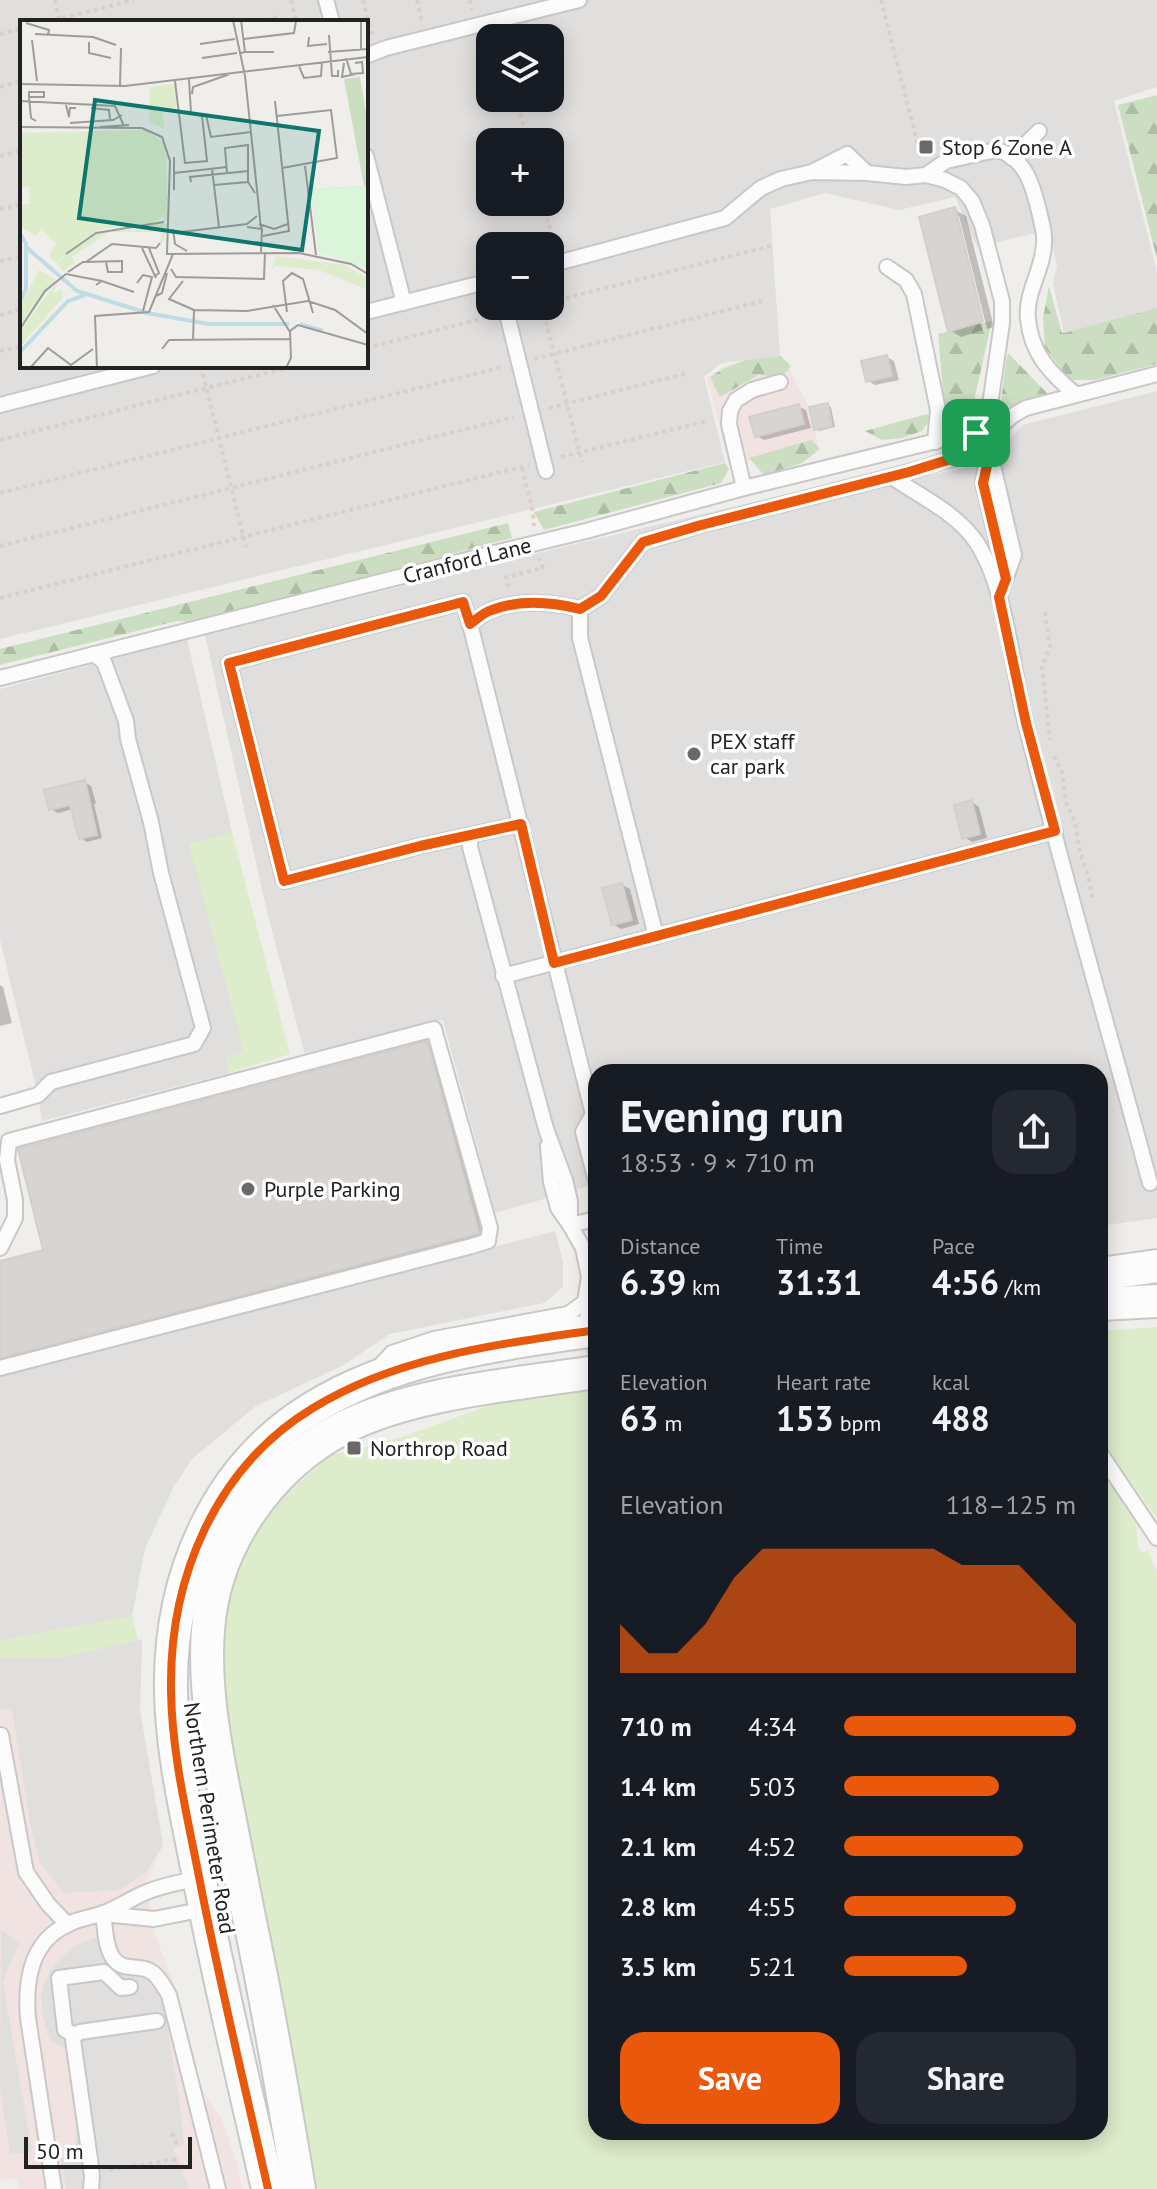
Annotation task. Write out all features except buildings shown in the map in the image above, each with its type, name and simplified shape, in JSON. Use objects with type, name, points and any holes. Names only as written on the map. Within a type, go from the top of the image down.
[{"type":"street","points":[[1108,1273],[1157,1266]]},
{"type":"street","points":[[1108,1304],[1157,1301]]},
{"type":"street","name":"Northern Perimeter Road","points":[[268,2189],[203,1895],[176,1754],[171,1691],[172,1657],[180,1596],[190,1562],[218,1502],[259,1450],[313,1408],[366,1381],[416,1364],[460,1352],[588,1329]]},
{"type":"street","name":"Northern Perimeter Road","points":[[299,2189],[271,2018],[216,1750],[210,1706],[208,1630],[220,1571],[230,1546],[260,1496],[298,1458],[343,1428],[393,1408],[468,1392],[588,1373]]},
{"type":"lane","points":[[326,0],[331,20]]},
{"type":"lane","points":[[368,55],[386,48],[579,0]]},
{"type":"lane","points":[[1012,158],[1039,131]]},
{"type":"lane","points":[[926,175],[946,161],[996,150],[1004,152],[1023,167],[1035,192],[1044,242],[1027,304],[1030,333],[1042,363],[1075,394]]},
{"type":"lane","points":[[470,624],[489,610],[516,604],[551,602],[580,609],[601,596],[643,542],[954,458],[968,445],[990,405],[1002,323],[1002,301],[982,225],[972,201],[961,188],[945,180],[926,175],[906,177],[867,173],[847,154],[812,172],[781,179],[761,188],[725,218],[564,261]]},
{"type":"lane","points":[[368,164],[404,303]]},
{"type":"lane","points":[[887,267],[906,280],[914,294],[938,410],[935,442]]},
{"type":"lane","points":[[368,312],[476,285]]},
{"type":"lane","points":[[508,320],[545,466]]},
{"type":"lane","points":[[0,405],[145,368]]},
{"type":"lane","points":[[999,597],[1014,555],[990,453],[1002,425],[1026,408],[1157,374]]},
{"type":"lane","points":[[744,488],[729,424],[730,411],[736,400],[752,390],[780,382]]},
{"type":"lane","name":"Cranford Lane","points":[[0,678],[1002,425]]},
{"type":"lane","points":[[892,477],[963,524],[989,565],[999,597],[1026,723],[1150,1183]]},
{"type":"lane","points":[[521,824],[284,881],[229,663],[463,602],[521,824],[588,1096]]},
{"type":"lane","points":[[580,609],[580,638],[656,936]]},
{"type":"lane","points":[[0,1106],[38,1095],[51,1082],[194,1044],[203,1028],[161,873],[126,721],[104,662],[94,654]]},
{"type":"lane","points":[[503,976],[1055,831]]},
{"type":"lane","points":[[470,836],[470,847],[503,976],[546,1129],[552,1189],[558,1208],[583,1248],[588,1272]]},
{"type":"lane","points":[[0,1248],[15,1218],[15,1200],[7,1160],[9,1141],[434,1029],[490,1228],[488,1241],[472,1246],[0,1368]]},
{"type":"lane","points":[[588,1127],[583,1132],[588,1151]]},
{"type":"lane","points":[[570,1225],[588,1221]]},
{"type":"lane","points":[[1108,1464],[1157,1538]]},
{"type":"lane","points":[[1,1735],[26,1872],[48,1904],[67,1924]]},
{"type":"lane","points":[[103,1913],[154,1919],[203,1895],[243,1887]]},
{"type":"lane","points":[[54,2189],[26,1991],[31,1965],[42,1945],[67,1924],[103,1913],[150,1891],[203,1895],[243,1887]]},
{"type":"lane","points":[[103,1913],[108,1948],[114,1960],[122,1967],[149,1971],[159,1979],[169,1995],[218,2189]]},
{"type":"lane","points":[[75,2035],[65,2030],[59,1978],[104,1972],[121,1988],[130,1987]]},
{"type":"lane","points":[[91,2189],[91,2168],[73,2040],[80,2032],[157,2021]]},
{"type":"path","points":[[55,0],[60,20],[134,0]]},
{"type":"path","points":[[291,0],[296,20]]},
{"type":"path","points":[[363,0],[373,37]]},
{"type":"path","points":[[417,0],[423,25]]},
{"type":"path","points":[[881,0],[921,157],[907,159],[906,177]]},
{"type":"path","points":[[266,20],[277,17]]},
{"type":"path","points":[[0,34],[20,29]]},
{"type":"path","points":[[0,87],[20,82]]},
{"type":"path","points":[[0,156],[20,151]]},
{"type":"path","points":[[0,209],[20,204]]},
{"type":"path","points":[[564,298],[775,245]]},
{"type":"path","points":[[0,261],[20,256]]},
{"type":"path","points":[[0,493],[762,301]]},
{"type":"path","points":[[0,315],[20,310]]},
{"type":"path","points":[[368,348],[482,320]]},
{"type":"path","points":[[546,320],[582,462]]},
{"type":"path","points":[[0,351],[20,346]]},
{"type":"path","points":[[201,368],[246,547]]},
{"type":"path","points":[[0,440],[286,368]]},
{"type":"path","points":[[0,546],[689,373]]},
{"type":"path","points":[[0,598],[545,466],[580,453],[707,421]]},
{"type":"path","points":[[1045,612],[1050,647],[1042,667],[1052,751],[1062,772],[1066,802],[1075,822],[1094,908],[1076,911]]},
{"type":"path","points":[[172,2133],[178,2147]]},
{"type":"path","points":[[104,2170],[178,2159]]},
{"type":"shaded area","points":[[0,0],[1157,0],[1157,87],[1114,101],[1157,272],[1157,308],[1064,333],[1053,284],[1057,266],[1049,230],[977,247],[955,197],[899,210],[825,193],[770,209],[780,356],[722,363],[704,377],[725,462],[0,639]]},
{"type":"shaded area","points":[[783,358],[809,407],[818,445],[729,465],[707,378],[724,366]]},
{"type":"shaded area","name":"PEX staff car park","points":[[1157,391],[1157,1218],[1108,1225],[1108,1064],[588,1064],[588,1186],[495,1213],[443,1020],[305,1055],[268,916],[205,635],[898,468],[921,477],[1001,464],[1002,448],[1022,425]]},
{"type":"shaded area","points":[[187,639],[232,832],[189,844],[244,1053],[226,1058],[229,1073],[42,1121],[0,940],[0,689]]},
{"type":"shaded area","points":[[555,1231],[563,1262],[563,1287],[544,1303],[390,1334],[342,1366],[256,1406],[192,1459],[173,1488],[145,1548],[132,1616],[0,1640],[0,1377]]},
{"type":"shaded area","points":[[142,1639],[140,1711],[163,1845],[146,1882],[155,1935],[174,1983],[203,2091],[223,2122],[242,2189],[19,2189],[17,2178],[0,2180],[0,1657],[64,1657]]},
{"type":"shaded area","points":[[142,1639],[140,1711],[163,1845],[146,1872],[119,1890],[64,1893],[40,1863],[30,1823],[12,1709],[0,1710],[0,1657],[64,1657]]},
{"type":"shaded area","points":[[1,1930],[19,1943],[3,1982],[32,2152],[10,2154],[0,2087]]},
{"type":"shaded area","points":[[99,1936],[103,1956],[110,1966],[118,1973],[146,1979],[163,1999],[184,2144],[174,2149],[189,2189],[66,2189],[61,2158],[77,2155],[75,2138],[78,2120],[65,2049],[50,2040],[43,2018],[41,1996],[54,1965],[75,1946]]},
{"type":"green space","points":[[1157,95],[1157,259],[1118,105]]},
{"type":"green space","points":[[1049,286],[1062,333],[1157,307],[1157,364],[1094,380],[1070,380],[1045,348],[1043,318]]},
{"type":"green space","points":[[992,321],[973,405],[962,414],[944,402],[938,334]]},
{"type":"green space","points":[[777,352],[791,366],[782,377],[758,375],[720,397],[710,377],[734,364]]},
{"type":"green space","points":[[1008,353],[1048,394],[1000,410],[1006,361]]},
{"type":"green space","points":[[927,414],[930,419],[922,431],[902,438],[882,440],[865,431]]},
{"type":"green space","points":[[811,440],[820,449],[802,463],[764,475],[749,458]]},
{"type":"green space","points":[[725,463],[729,469],[721,483],[544,530],[534,512]]},
{"type":"green space","points":[[508,523],[512,538],[194,622],[177,621],[0,665],[0,649]]},
{"type":"green space","points":[[232,832],[290,1054],[229,1073],[226,1058],[243,1052],[188,843]]},
{"type":"green space","points":[[1157,1327],[1157,1518],[1108,1452],[1108,1330]]},
{"type":"green space","points":[[588,1389],[588,2140],[1108,2140],[1108,1477],[1135,1511],[1138,1548],[1144,1553],[1147,1550],[1157,1571],[1157,2189],[312,2189],[236,1783],[223,1663],[229,1598],[238,1570],[264,1519],[282,1498],[329,1456],[405,1436],[496,1403]]},
{"type":"green space","points":[[0,1479],[173,1488],[145,1548],[132,1616],[138,1640],[64,1657],[0,1657]]},
{"type":"cycle path","points":[[268,2189],[224,1998],[174,1739],[172,1649],[178,1608],[189,1568],[204,1530],[224,1495],[249,1462],[278,1433],[313,1408],[345,1390],[414,1364],[486,1347],[588,1331]]},
{"type":"place","name":"Stop 6 Zone A","points":[[926,147]]},
{"type":"place","name":"PEX staff car park","points":[[694,754]]},
{"type":"place","name":"Purple Parking","points":[[248,1189]]},
{"type":"place","name":"Northrop Road","points":[[354,1448]]},
{"type":"route","points":[[1002,425],[990,453],[983,483],[1006,579],[999,597],[1026,723],[1055,831],[554,963],[521,824],[284,881],[229,663],[463,602],[470,624],[489,610],[516,604],[551,602],[580,609],[601,596],[643,542],[954,458],[976,433],[1002,425]]}]
